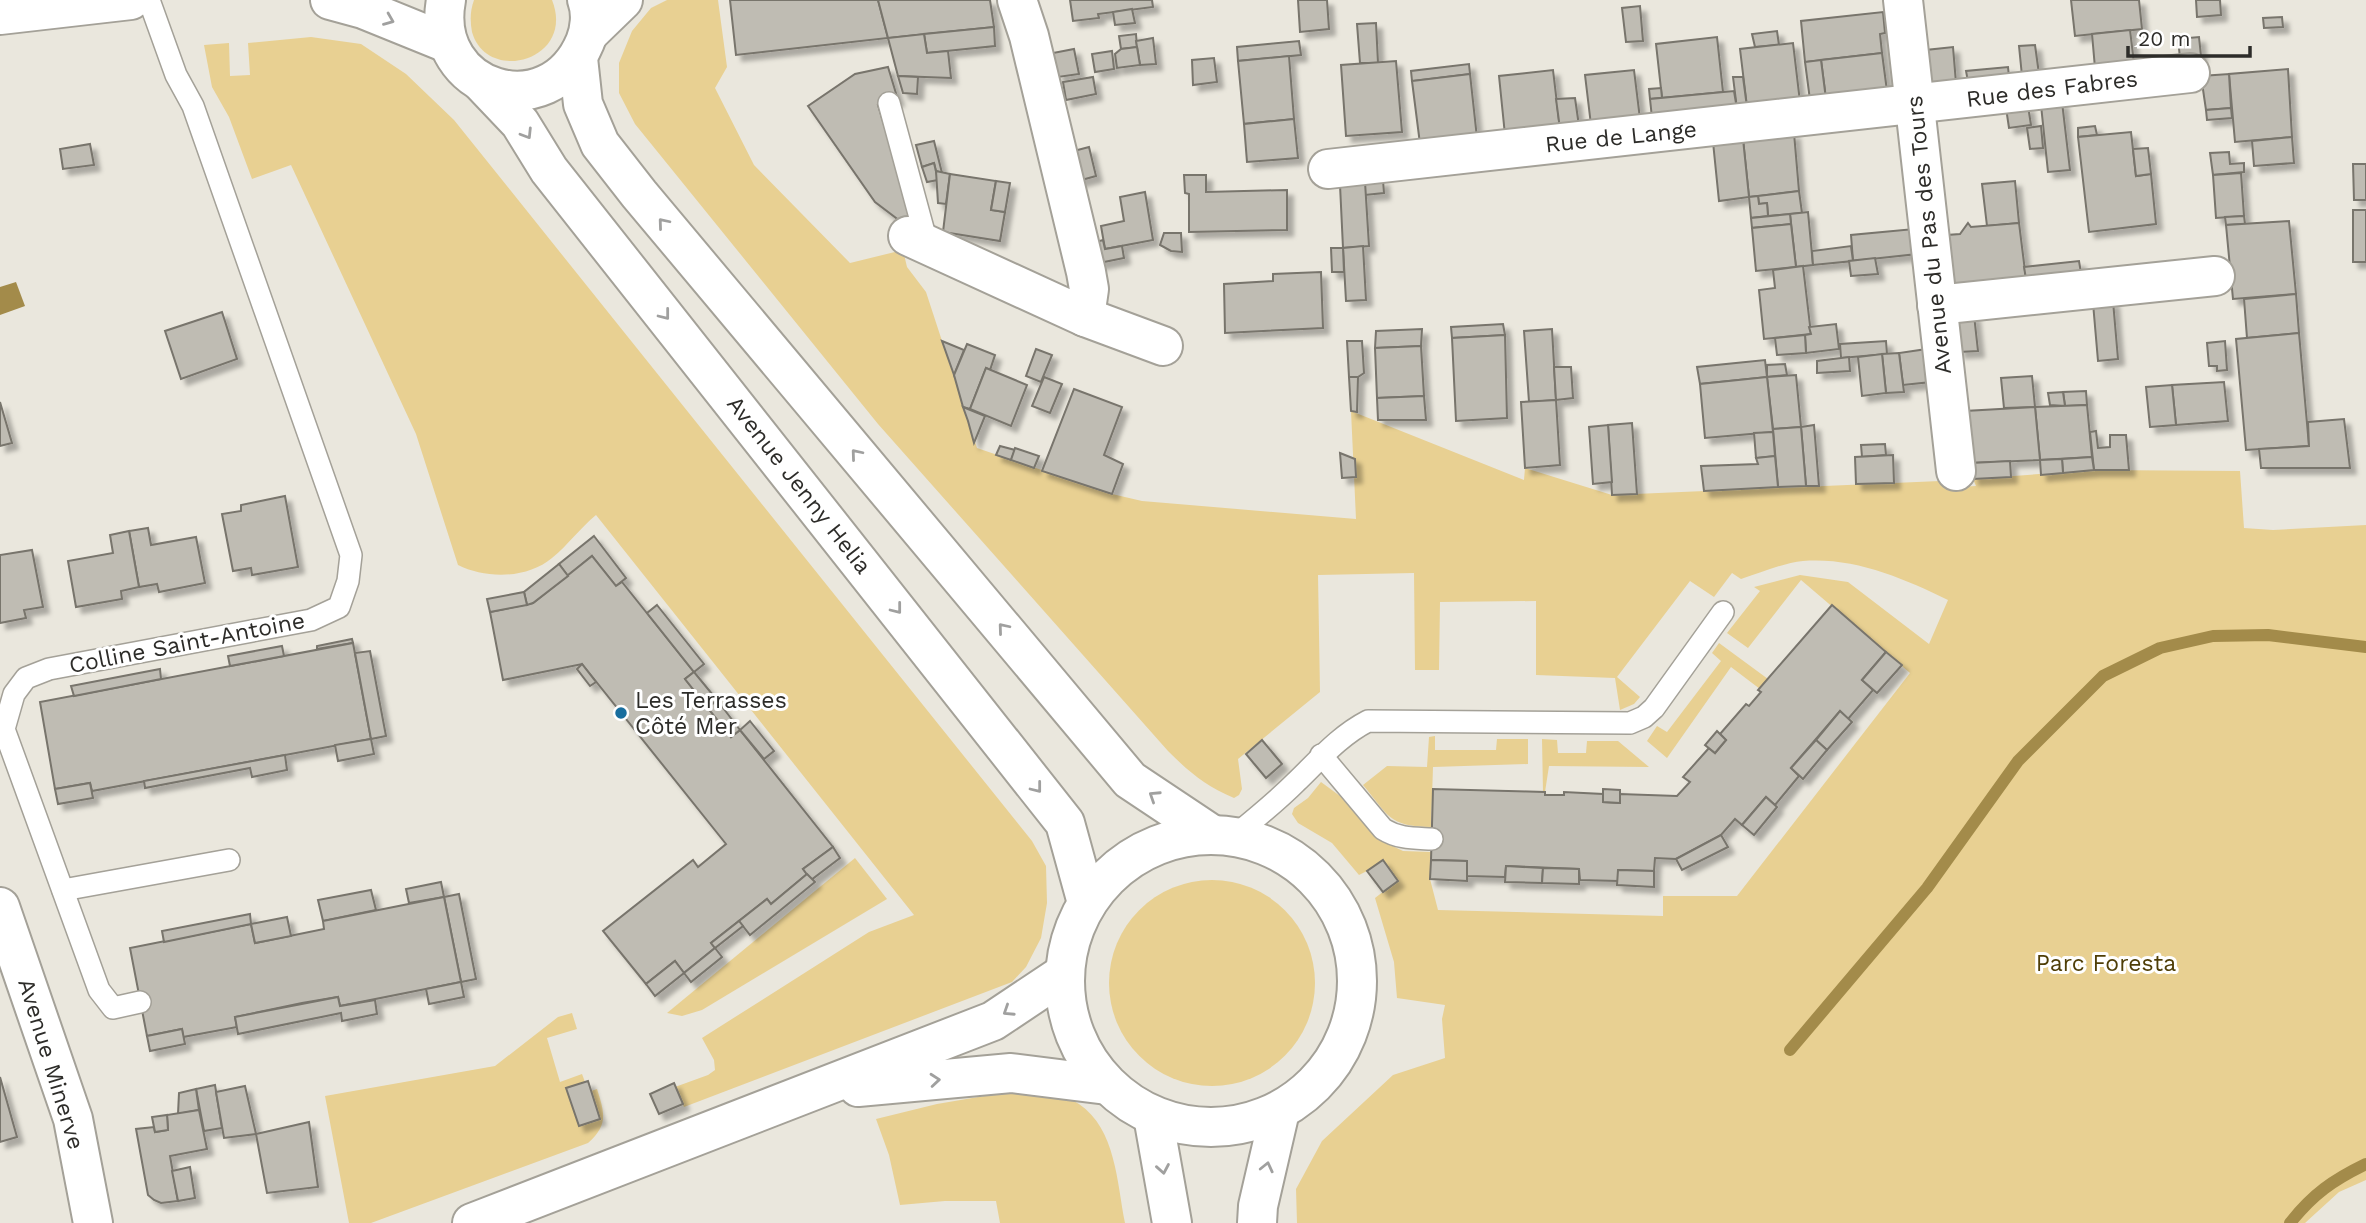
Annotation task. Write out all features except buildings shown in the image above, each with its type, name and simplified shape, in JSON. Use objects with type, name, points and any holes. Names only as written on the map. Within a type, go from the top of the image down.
[{"type":"street","points":[[0,15],[131,0]]},
{"type":"street","points":[[330,0],[363,9],[447,43]]},
{"type":"street","points":[[446,0],[443,16],[447,43]]},
{"type":"street","points":[[482,83],[508,91],[535,89],[560,77],[585,30],[623,0]]},
{"type":"street","points":[[1017,0],[1029,36],[1086,272],[1089,289],[1085,317]]},
{"type":"street","name":"Avenue du Pas des Tours","points":[[1903,0],[1956,471]]},
{"type":"street","points":[[585,30],[583,104],[600,144],[1130,780],[1223,835],[1276,849],[1312,874],[1339,909],[1354,951],[1357,994],[1345,1041],[1318,1081],[1280,1111],[1239,1125],[1195,1127],[1153,1116],[1129,1103],[1107,1085],[1083,1052],[1068,1014],[1065,973],[1071,936],[1087,903],[1119,866],[1163,842],[1223,835]]},
{"type":"street","name":"Avenue Jenny Helia","points":[[447,43],[461,66],[482,83],[520,123],[549,170],[1065,823],[1087,903]]},
{"type":"street","name":"Rue des Fabres","points":[[1914,105],[2190,73]]},
{"type":"street","name":"Rue de Lange","points":[[1328,169],[1914,105]]},
{"type":"street","points":[[918,242],[1085,317],[1163,346]]},
{"type":"street","points":[[1937,306],[2215,276]]},
{"type":"street","name":"Avenue Minerve","points":[[0,907],[73,1119],[93,1223]]},
{"type":"street","points":[[472,1223],[993,1021],[1065,973]]},
{"type":"street","points":[[818,1090],[1011,1073],[1107,1085]]},
{"type":"street","points":[[1257,1223],[1258,1206],[1280,1111]]},
{"type":"street","points":[[1153,1116],[1172,1223]]},
{"type":"lane","name":"Colline Saint-Antoine","points":[[140,1002],[113,1008],[99,990],[4,729],[14,694],[26,678],[49,669],[312,620],[338,607],[348,581],[351,555],[193,106],[176,75],[149,0]]},
{"type":"lane","points":[[889,103],[918,242]]},
{"type":"lane","points":[[1223,835],[1296,782],[1321,755],[1357,726],[1368,721],[1630,723],[1644,717],[1654,708],[1723,612]]},
{"type":"lane","points":[[1321,755],[1383,829],[1394,836],[1432,839]]},
{"type":"lane","points":[[63,890],[229,860]]},
{"type":"green space","points":[[474,0],[552,0],[556,21],[552,38],[541,50],[527,58],[510,61],[494,58],[481,48],[472,32]]},
{"type":"green space","name":"Parc Foresta","points":[[667,0],[718,0],[727,67],[715,88],[754,165],[850,263],[903,250],[907,267],[926,292],[977,448],[1112,494],[1142,501],[1356,519],[1351,411],[1524,480],[1525,468],[1612,495],[1940,481],[1944,488],[1976,486],[1973,479],[2094,470],[2240,471],[2244,528],[2273,530],[2366,525],[2366,1180],[2339,1192],[2305,1223],[1297,1223],[1296,1189],[1322,1141],[1393,1075],[1445,1058],[1442,1019],[1445,1005],[1397,998],[1394,962],[1375,898],[1397,881],[1367,871],[1359,875],[1332,843],[1298,823],[1292,814],[1294,808],[1308,798],[1321,782],[1340,796],[1376,838],[1403,851],[1431,852],[1430,879],[1438,910],[1663,916],[1663,896],[1737,896],[1910,673],[1801,580],[1748,648],[1727,633],[1760,591],[1754,587],[1800,575],[1848,582],[1929,644],[1948,600],[1878,571],[1841,562],[1803,561],[1741,579],[1732,573],[1714,597],[1690,581],[1617,677],[1640,697],[1634,704],[1620,710],[1615,678],[1536,675],[1536,601],[1440,602],[1439,670],[1415,670],[1414,573],[1318,575],[1320,692],[1238,759],[1242,789],[1234,798],[1199,778],[1168,751],[878,424],[635,124],[619,93],[619,63],[632,31],[651,8]]},
{"type":"green space","points":[[311,37],[361,44],[406,74],[454,120],[1032,841],[1046,866],[1047,903],[1041,938],[1026,967],[1012,982],[684,1107],[675,1087],[715,1070],[714,1060],[702,1038],[869,932],[914,915],[596,515],[552,558],[531,570],[506,575],[481,573],[458,565],[416,434],[291,165],[252,179],[229,117],[212,87],[204,45],[229,43],[230,76],[250,75],[248,43]]},
{"type":"green space","points":[[1719,643],[1768,679],[1760,689],[1731,667],[1667,758],[1647,741],[1657,726],[1667,732],[1721,661],[1712,653]]},
{"type":"green space","points":[[1435,736],[1435,750],[1496,750],[1497,739],[1528,739],[1528,764],[1433,767],[1431,827],[1397,821],[1385,812],[1363,785],[1387,766],[1427,767],[1429,737]]},
{"type":"green space","points":[[1542,739],[1557,740],[1558,753],[1586,753],[1587,741],[1618,741],[1649,767],[1549,766],[1543,792]]},
{"type":"green space","points":[[855,858],[887,899],[702,1010],[682,1016],[667,1013]]},
{"type":"green space","points":[[1212,880],[1251,888],[1285,910],[1307,944],[1315,983],[1307,1022],[1285,1056],[1251,1078],[1212,1086],[1173,1078],[1139,1056],[1117,1022],[1109,983],[1117,944],[1139,910],[1173,888]]},
{"type":"green space","points":[[572,1013],[577,1029],[547,1038],[560,1082],[582,1074],[585,1082],[567,1088],[579,1126],[600,1119],[591,1091],[597,1089],[602,1105],[602,1125],[588,1143],[371,1223],[349,1223],[325,1096],[495,1066],[558,1017]]},
{"type":"green space","points":[[1026,1089],[1053,1094],[1079,1104],[1101,1128],[1113,1158],[1125,1223],[1000,1223],[996,1201],[945,1201],[900,1205],[889,1155],[876,1119],[937,1104]]},
{"type":"shaded area","points":[[16,282],[25,306],[0,315],[0,287]]},
{"type":"waterway","points":[[1790,1050],[1927,888],[2018,761],[2103,676],[2160,648],[2213,636],[2268,635],[2366,647]]},
{"type":"waterway","points":[[2290,1223],[2324,1189],[2366,1164]]},
{"type":"place","name":"Les Terrasses Côté Mer","points":[[621,713]]}]
